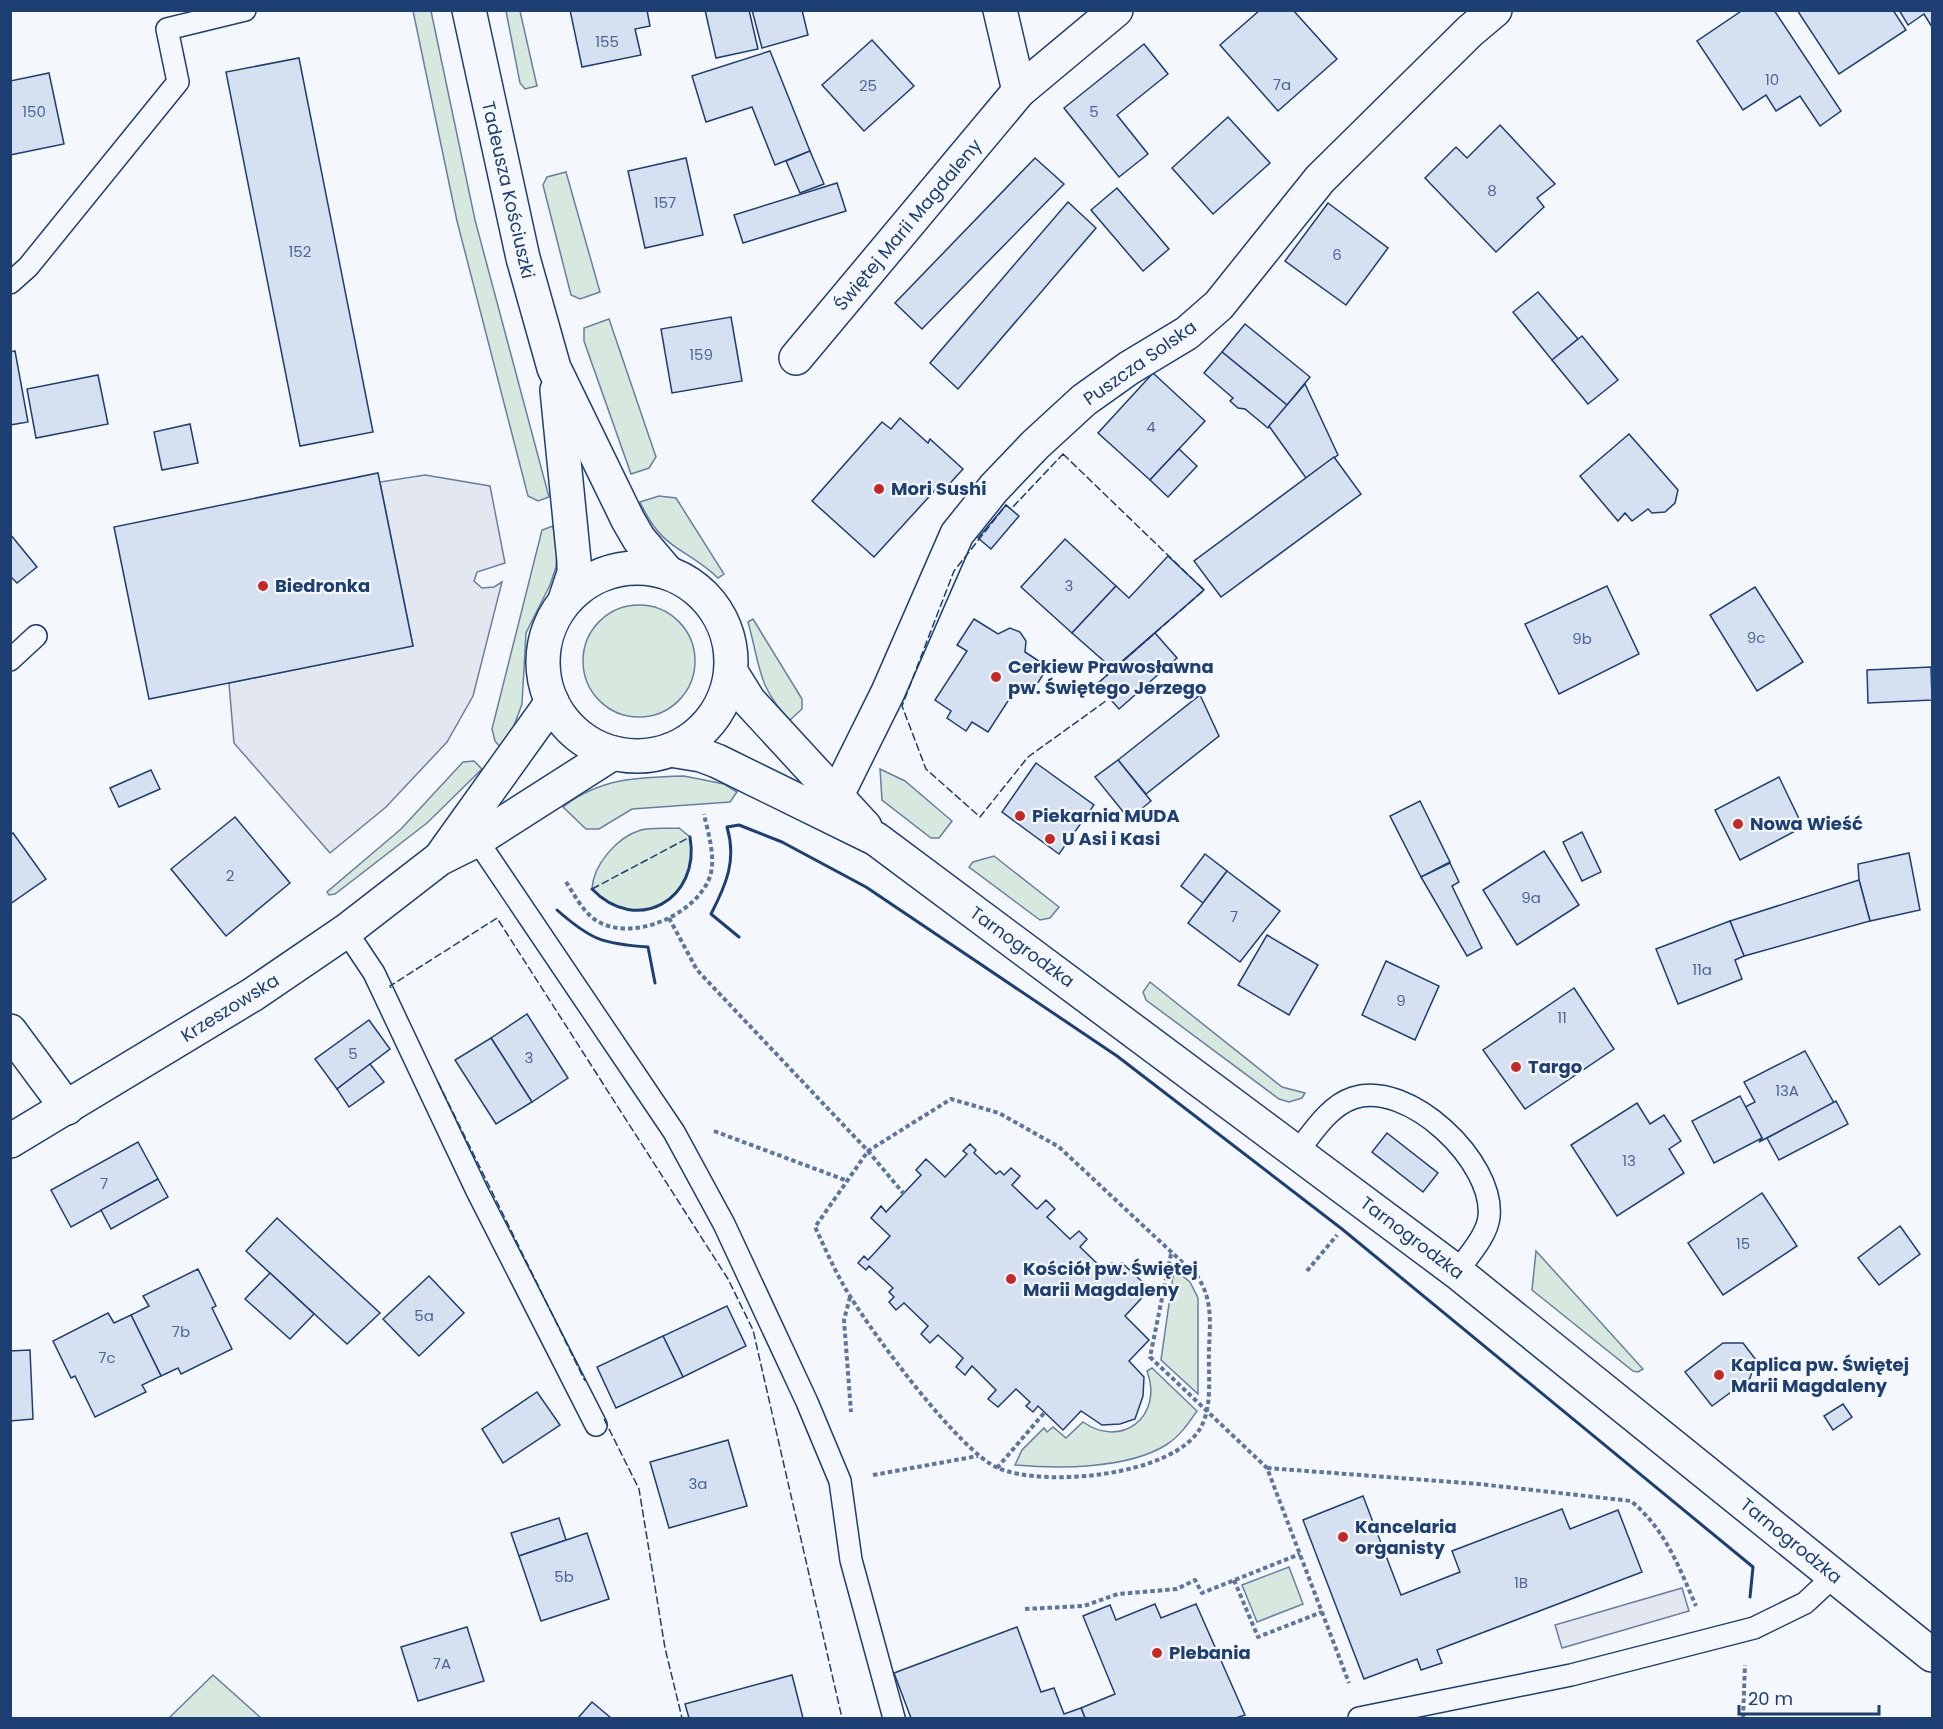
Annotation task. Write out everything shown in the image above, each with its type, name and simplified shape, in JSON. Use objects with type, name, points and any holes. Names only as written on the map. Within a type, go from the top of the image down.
[{"type":"street","name":"Tadeusza Kościuszki","points":[[469,10],[523,258],[554,368],[574,561],[574,573],[565,600]]},
{"type":"street","points":[[1000,10],[1019,91]]},
{"type":"street","name":"Świętej Marii Magdaleny","points":[[796,358],[1019,91],[1116,10]]},
{"type":"street","name":"Puszcza Solska","points":[[837,795],[888,692],[957,534],[994,488],[1035,445],[1084,400],[1129,368],[1187,333],[1219,305],[1320,179],[1470,31],[1495,10]]},
{"type":"street","name":"Tadeusza Kościuszki","points":[[554,368],[628,520],[639,539],[667,572]]},
{"type":"street","points":[[648,568],[667,572],[695,587],[717,611],[729,640],[731,672],[724,697],[712,720],[700,733],[670,750],[651,755],[613,753],[600,749],[577,734],[552,702],[547,688],[543,657],[550,627],[565,600],[594,577],[612,571],[648,568]]},
{"type":"street","name":"Tarnogrodzka","points":[[731,672],[749,701],[876,839]]},
{"type":"street","name":"Krzeszowska","points":[[439,859],[552,702]]},
{"type":"street","name":"Tarnogrodzka","points":[[670,750],[701,755],[717,761],[876,839],[1298,1151],[1457,1272],[1925,1650]]},
{"type":"street","name":"Krzeszowska","points":[[10,1142],[252,995],[346,931],[439,859],[477,840],[613,753]]},
{"type":"street","points":[[10,1031],[67,1108]]},
{"type":"lane","points":[[10,283],[28,267],[178,82],[167,29],[245,10]]},
{"type":"lane","points":[[10,660],[36,636]]},
{"type":"lane","points":[[477,840],[674,1132],[724,1224],[840,1481],[851,1560],[894,1719]]},
{"type":"lane","points":[[346,931],[374,973],[477,1191],[596,1425]]},
{"type":"lane","points":[[1298,1151],[1336,1107],[1355,1097],[1389,1097],[1440,1127],[1472,1160],[1489,1205],[1489,1221],[1457,1272]]},
{"type":"lane","points":[[1361,1718],[1571,1675],[1754,1628],[1805,1603],[1834,1576]]},
{"type":"path","points":[[566,882],[581,905],[604,924],[638,928],[669,918],[693,901],[709,879],[711,861],[704,814]]},
{"type":"path","points":[[669,918],[697,970],[868,1151],[904,1194]]},
{"type":"path","points":[[951,1099],[999,1113],[1059,1147],[1197,1276],[1209,1299],[1207,1409],[1200,1428],[1177,1450],[1159,1461],[1140,1467],[1086,1476],[1032,1476],[998,1468],[979,1456],[948,1425],[881,1342],[850,1296],[816,1227],[845,1180],[868,1151],[951,1099]]},
{"type":"path","points":[[674,1132],[693,1123],[845,1180]]},
{"type":"path","points":[[1307,1271],[1342,1230]]},
{"type":"path","points":[[1171,1254],[1150,1357],[1267,1468],[1361,1718]]},
{"type":"path","points":[[826,1446],[853,1433],[844,1320],[850,1296]]},
{"type":"path","points":[[998,1468],[1044,1413]]},
{"type":"path","points":[[840,1481],[979,1456]]},
{"type":"path","points":[[1267,1468],[1479,1484],[1631,1501],[1646,1514],[1664,1536],[1710,1640]]},
{"type":"path","points":[[1024,1609],[1084,1606],[1118,1594],[1177,1589],[1195,1580],[1202,1593],[1300,1554]]},
{"type":"path","points":[[1234,1580],[1258,1637],[1322,1612]]},
{"type":"path","points":[[1743,1719],[1745,1659],[1754,1628]]},
{"type":"shaded area","points":[[413,11],[431,11],[475,220],[549,497],[538,501],[528,496],[457,221]]},
{"type":"shaded area","points":[[506,11],[520,11],[537,86],[525,89],[520,83]]},
{"type":"shaded area","points":[[566,172],[600,292],[580,299],[571,295],[543,185],[547,177]]},
{"type":"shaded area","points":[[609,319],[656,457],[649,468],[631,474],[584,341],[584,328]]},
{"type":"shaded area","points":[[425,475],[490,486],[505,563],[477,572],[474,581],[482,588],[494,587],[502,582],[473,696],[447,742],[386,807],[330,853],[234,743],[229,683],[413,646],[380,482]]},
{"type":"shaded area","points":[[659,496],[676,498],[724,574],[718,578],[666,540],[657,530],[640,502]]},
{"type":"shaded area","points":[[553,526],[557,552],[556,567],[550,585],[526,633],[522,704],[513,728],[500,747],[495,741],[492,729],[542,530]]},
{"type":"shaded area","points":[[639,605],[660,610],[678,622],[690,640],[695,661],[690,682],[678,700],[660,712],[639,717],[618,712],[600,700],[588,682],[583,661],[588,640],[600,622],[618,610]]},
{"type":"shaded area","points":[[753,619],[802,699],[802,709],[790,720],[765,686],[748,622]]},
{"type":"shaded area","points":[[474,761],[482,769],[427,823],[335,894],[329,895],[327,892],[401,829],[463,762]]},
{"type":"shaded area","points":[[880,769],[905,781],[952,821],[939,838],[931,838],[882,800]]},
{"type":"shaded area","points":[[684,776],[724,784],[737,792],[730,802],[632,809],[599,829],[586,829],[563,807],[591,790],[620,781]]},
{"type":"shaded area","points":[[679,828],[690,837],[691,859],[686,878],[676,893],[662,904],[646,910],[628,909],[610,903],[592,889],[593,880],[602,862],[615,845],[623,839],[645,829]]},
{"type":"shaded area","points":[[994,856],[1059,907],[1050,918],[1040,920],[969,867],[973,862]]},
{"type":"shaded area","points":[[1150,982],[1282,1087],[1305,1093],[1302,1098],[1289,1102],[1279,1099],[1146,1000],[1143,992]]},
{"type":"shaded area","points":[[1536,1251],[1643,1369],[1638,1372],[1633,1371],[1532,1290]]},
{"type":"shaded area","points":[[1174,1269],[1190,1282],[1198,1298],[1198,1394],[1161,1360]]},
{"type":"shaded area","points":[[1152,1368],[1197,1411],[1166,1445],[1132,1459],[1092,1466],[1015,1465],[1022,1450],[1044,1428],[1047,1432],[1053,1427],[1066,1438],[1083,1422],[1097,1429],[1111,1432],[1124,1430],[1136,1424],[1150,1402],[1151,1388],[1147,1371]]},
{"type":"shaded area","points":[[1289,1567],[1303,1604],[1257,1622],[1242,1585]]},
{"type":"shaded area","points":[[1682,1588],[1689,1611],[1562,1648],[1555,1625]]},
{"type":"shaded area","points":[[213,1675],[261,1718],[169,1718]]},
{"type":"building","points":[[570,10],[647,10],[650,26],[635,29],[641,55],[582,67]]},
{"type":"building","points":[[705,10],[749,10],[758,49],[716,58]]},
{"type":"building","points":[[752,10],[802,10],[808,35],[762,48]]},
{"type":"building","points":[[1260,10],[1293,10],[1337,59],[1278,111],[1220,45]]},
{"type":"building","points":[[1743,10],[1774,10],[1841,111],[1820,126],[1800,96],[1776,111],[1766,95],[1743,110],[1697,41]]},
{"type":"building","points":[[1797,10],[1893,10],[1906,30],[1839,74]]},
{"type":"building","points":[[1899,10],[1932,10],[1932,27],[1924,14],[1908,25]]},
{"type":"building","points":[[872,40],[914,86],[864,131],[822,85]]},
{"type":"building","points":[[1144,44],[1168,74],[1117,115],[1148,154],[1119,177],[1064,108]]},
{"type":"building","points":[[770,51],[810,151],[775,165],[752,107],[706,122],[692,76]]},
{"type":"building","points":[[299,58],[373,432],[300,446],[226,72]]},
{"type":"building","points":[[49,73],[64,144],[10,155],[10,81]]},
{"type":"building","points":[[1228,117],[1270,163],[1213,214],[1172,168]]},
{"type":"building","points":[[1500,125],[1555,184],[1537,198],[1544,207],[1496,252],[1425,178],[1456,147],[1467,158]]},
{"type":"building","points":[[810,151],[824,184],[800,193],[786,161]]},
{"type":"building","points":[[686,158],[703,235],[645,248],[628,171]]},
{"type":"building","points":[[1035,158],[1064,184],[922,329],[895,303]]},
{"type":"building","points":[[837,183],[846,211],[743,243],[734,215]]},
{"type":"building","points":[[1117,188],[1169,249],[1143,271],[1091,210]]},
{"type":"building","points":[[1068,202],[1096,228],[958,389],[930,363]]},
{"type":"building","points":[[1328,203],[1388,248],[1346,305],[1285,261]]},
{"type":"building","points":[[1538,292],[1578,339],[1552,360],[1513,312]]},
{"type":"building","points":[[731,317],[742,381],[672,393],[661,329]]},
{"type":"building","points":[[1245,324],[1310,377],[1287,405],[1222,352]]},
{"type":"building","points":[[1582,336],[1618,380],[1588,404],[1552,360]]},
{"type":"building","points":[[15,351],[28,422],[10,425],[10,352]]},
{"type":"building","points":[[1222,352],[1287,405],[1268,428],[1245,409],[1238,408],[1230,401],[1233,398],[1204,373]]},
{"type":"building","points":[[1153,373],[1205,421],[1150,480],[1098,433]]},
{"type":"building","points":[[98,375],[108,424],[36,438],[27,389]]},
{"type":"building","points":[[1305,384],[1338,455],[1306,478],[1269,426]]},
{"type":"building","name":"Mori Sushi","points":[[900,418],[928,443],[930,439],[963,469],[943,491],[938,487],[874,557],[812,501],[882,422],[891,429]]},
{"type":"building","points":[[190,424],[198,463],[162,470],[154,432]]},
{"type":"building","points":[[1629,434],[1678,490],[1675,503],[1665,512],[1652,513],[1648,509],[1632,521],[1625,513],[1618,521],[1580,476]]},
{"type":"building","points":[[1179,449],[1197,466],[1168,497],[1150,480]]},
{"type":"building","points":[[1334,457],[1361,494],[1221,597],[1194,561]]},
{"type":"building","name":"Biedronka","points":[[378,473],[413,646],[149,699],[114,527]]},
{"type":"building","points":[[1006,505],[1019,516],[991,549],[978,538]]},
{"type":"building","points":[[10,534],[37,567],[17,583],[10,576]]},
{"type":"building","points":[[1065,539],[1116,586],[1072,633],[1021,587]]},
{"type":"building","points":[[1168,556],[1204,590],[1113,669],[1072,633],[1116,586],[1129,598]]},
{"type":"building","points":[[1607,586],[1639,654],[1559,694],[1525,624]]},
{"type":"building","points":[[1755,587],[1803,662],[1757,691],[1710,615]]},
{"type":"building","name":"Cerkiew Prawosławna pw. Świętego Jerzego","points":[[974,619],[998,634],[1010,628],[1020,632],[1026,641],[1025,652],[1048,667],[1030,695],[1017,687],[988,732],[972,722],[966,731],[947,718],[951,711],[935,700],[967,651],[957,645]]},
{"type":"building","points":[[1155,633],[1177,658],[1119,709],[1097,684]]},
{"type":"building","points":[[1931,667],[1932,700],[1868,703],[1867,670]]},
{"type":"building","points":[[1200,695],[1219,736],[1146,794],[1118,760]]},
{"type":"building","points":[[1118,760],[1151,801],[1129,819],[1095,777]]},
{"type":"building","points":[[1036,763],[1094,805],[1059,854],[1002,812]]},
{"type":"building","points":[[151,770],[160,789],[119,807],[110,788]]},
{"type":"building","points":[[1779,777],[1803,827],[1740,860],[1715,810]]},
{"type":"building","points":[[1420,801],[1450,862],[1421,877],[1390,816]]},
{"type":"building","points":[[235,817],[290,883],[226,936],[171,869]]},
{"type":"building","points":[[1582,832],[1601,872],[1582,881],[1563,842]]},
{"type":"building","points":[[13,833],[46,879],[10,904],[10,835]]},
{"type":"building","points":[[1544,851],[1579,905],[1517,945],[1483,890]]},
{"type":"building","points":[[1909,853],[1920,910],[1870,921],[1859,880],[1858,864]]},
{"type":"building","points":[[1205,854],[1227,871],[1203,903],[1181,886]]},
{"type":"building","points":[[1450,863],[1459,882],[1452,886],[1482,948],[1467,956],[1421,877]]},
{"type":"building","points":[[1227,871],[1280,911],[1240,962],[1188,923]]},
{"type":"building","points":[[1859,880],[1870,921],[1744,956],[1730,921]]},
{"type":"building","points":[[1730,921],[1744,956],[1735,960],[1742,979],[1678,1004],[1656,949]]},
{"type":"building","points":[[1267,935],[1318,965],[1289,1015],[1238,985]]},
{"type":"building","points":[[1386,961],[1439,986],[1415,1040],[1362,1015]]},
{"type":"building","points":[[1574,988],[1614,1049],[1525,1109],[1483,1050]]},
{"type":"building","points":[[527,1014],[568,1078],[532,1102],[491,1038]]},
{"type":"building","points":[[369,1020],[390,1049],[337,1089],[315,1059]]},
{"type":"building","points":[[491,1038],[532,1102],[496,1124],[455,1060]]},
{"type":"building","points":[[1805,1051],[1834,1103],[1759,1142],[1762,1138],[1745,1107],[1755,1102],[1744,1082]]},
{"type":"building","points":[[370,1064],[384,1082],[349,1107],[337,1089]]},
{"type":"building","points":[[1740,1096],[1762,1138],[1714,1163],[1692,1121]]},
{"type":"building","points":[[1836,1101],[1848,1124],[1779,1160],[1767,1138]]},
{"type":"building","points":[[1637,1103],[1650,1124],[1664,1115],[1681,1141],[1669,1149],[1684,1173],[1617,1216],[1571,1145]]},
{"type":"building","points":[[1387,1133],[1438,1173],[1423,1192],[1372,1152]]},
{"type":"building","points":[[138,1142],[158,1179],[71,1227],[51,1190]]},
{"type":"building","name":"Kościół pw. Świętej Marii Magdaleny","points":[[970,1144],[976,1150],[974,1153],[996,1174],[1000,1171],[1004,1175],[1011,1168],[1020,1176],[1012,1185],[1037,1209],[1046,1200],[1055,1209],[1047,1217],[1070,1239],[1079,1231],[1087,1239],[1080,1247],[1104,1270],[1112,1263],[1117,1268],[1122,1263],[1150,1289],[1125,1316],[1149,1340],[1129,1361],[1144,1377],[1143,1396],[1135,1419],[1120,1424],[1102,1425],[1081,1411],[1063,1430],[1038,1406],[1033,1412],[1026,1406],[1030,1402],[1016,1389],[998,1407],[988,1399],[996,1390],[972,1366],[965,1375],[956,1367],[963,1358],[938,1335],[930,1343],[921,1334],[928,1326],[904,1303],[896,1310],[889,1302],[894,1297],[889,1292],[893,1288],[869,1266],[866,1270],[858,1263],[864,1256],[868,1260],[890,1236],[871,1218],[881,1206],[886,1212],[921,1175],[916,1170],[926,1159],[945,1177],[967,1154],[963,1151]]},
{"type":"building","points":[[158,1179],[168,1197],[111,1229],[101,1210]]},
{"type":"building","points":[[1762,1193],[1797,1246],[1723,1295],[1688,1243]]},
{"type":"building","points":[[277,1218],[380,1313],[347,1344],[246,1251]]},
{"type":"building","points":[[1900,1226],[1920,1254],[1879,1285],[1858,1258]]},
{"type":"building","points":[[198,1269],[216,1306],[212,1308],[232,1349],[181,1374],[178,1368],[161,1376],[131,1315],[149,1306],[143,1296]]},
{"type":"building","points":[[270,1273],[314,1314],[290,1339],[245,1299]]},
{"type":"building","points":[[429,1276],[464,1313],[419,1356],[383,1319]]},
{"type":"building","points":[[727,1306],[746,1346],[683,1377],[663,1336]]},
{"type":"building","points":[[108,1313],[114,1323],[131,1315],[161,1376],[142,1385],[146,1392],[95,1417],[75,1376],[71,1378],[53,1341]]},
{"type":"building","points":[[663,1336],[683,1377],[616,1408],[597,1367]]},
{"type":"building","name":"Kaplica pw. Świętej Marii Magdaleny","points":[[1723,1343],[1743,1343],[1756,1360],[1750,1378],[1712,1406],[1685,1372]]},
{"type":"building","points":[[30,1350],[33,1419],[10,1421],[10,1351]]},
{"type":"building","points":[[537,1392],[560,1425],[503,1463],[482,1429]]},
{"type":"building","points":[[1843,1404],[1852,1417],[1833,1430],[1824,1416]]},
{"type":"building","points":[[728,1440],[747,1506],[669,1528],[650,1462]]},
{"type":"building","points":[[1363,1496],[1401,1595],[1460,1572],[1452,1551],[1562,1509],[1570,1529],[1618,1510],[1642,1572],[1437,1650],[1442,1663],[1421,1670],[1417,1659],[1364,1679],[1303,1520]]},
{"type":"building","points":[[559,1518],[566,1540],[519,1556],[511,1533]]},
{"type":"building","points":[[587,1533],[609,1599],[541,1621],[519,1556]]},
{"type":"building","name":"Plebania","points":[[1155,1604],[1161,1618],[1196,1604],[1245,1715],[1236,1718],[1085,1718],[1081,1708],[1115,1694],[1083,1616],[1110,1605],[1116,1620]]},
{"type":"building","points":[[467,1627],[484,1681],[418,1701],[401,1647]]},
{"type":"building","points":[[1017,1627],[1041,1692],[1054,1688],[1064,1714],[1081,1708],[1085,1718],[911,1718],[894,1673]]},
{"type":"building","points":[[792,1675],[803,1718],[689,1718],[685,1704]]},
{"type":"building","points":[[592,1702],[611,1718],[578,1718]]},
{"type":"fence","points":[[1063,454],[1204,590],[1097,684],[1110,698],[1028,757],[980,817],[926,769],[902,706],[954,571],[1006,505],[1011,509],[1063,454]]},
{"type":"fence","points":[[592,889],[690,837]]},
{"type":"fence","points":[[391,988],[390,986],[497,918],[728,1279],[753,1330],[842,1718]]},
{"type":"fence","points":[[438,1082],[585,1381]]},
{"type":"fence","points":[[604,1419],[639,1489],[665,1648],[682,1718]]},
{"type":"wall","points":[[739,937],[711,914],[728,872],[731,850],[727,827],[739,825],[782,842],[866,887],[1117,1056],[1342,1229],[1753,1567],[1750,1597]]},
{"type":"wall","points":[[592,889],[610,903],[628,909],[646,910],[662,904],[676,893],[686,878],[691,859],[690,837]]},
{"type":"wall","points":[[557,910],[579,928],[598,939],[648,947],[655,983]]},
{"type":"place","name":"Mori Sushi","points":[[879,489]]},
{"type":"place","name":"Biedronka","points":[[263,586]]},
{"type":"place","name":"Cerkiew Prawosławna pw. Świętego Jerzego","points":[[996,677]]},
{"type":"place","name":"Piekarnia MUDA","points":[[1020,816]]},
{"type":"place","name":"Nowa Wieść","points":[[1738,824]]},
{"type":"place","name":"U Asi i Kasi","points":[[1050,839]]},
{"type":"place","name":"Targo","points":[[1516,1067]]},
{"type":"place","name":"Kościół pw. Świętej Marii Magdaleny","points":[[1011,1279]]},
{"type":"place","name":"Kaplica pw. Świętej Marii Magdaleny","points":[[1719,1375]]},
{"type":"place","name":"Kancelaria organisty","points":[[1343,1537]]},
{"type":"place","name":"Plebania","points":[[1157,1653]]}]
